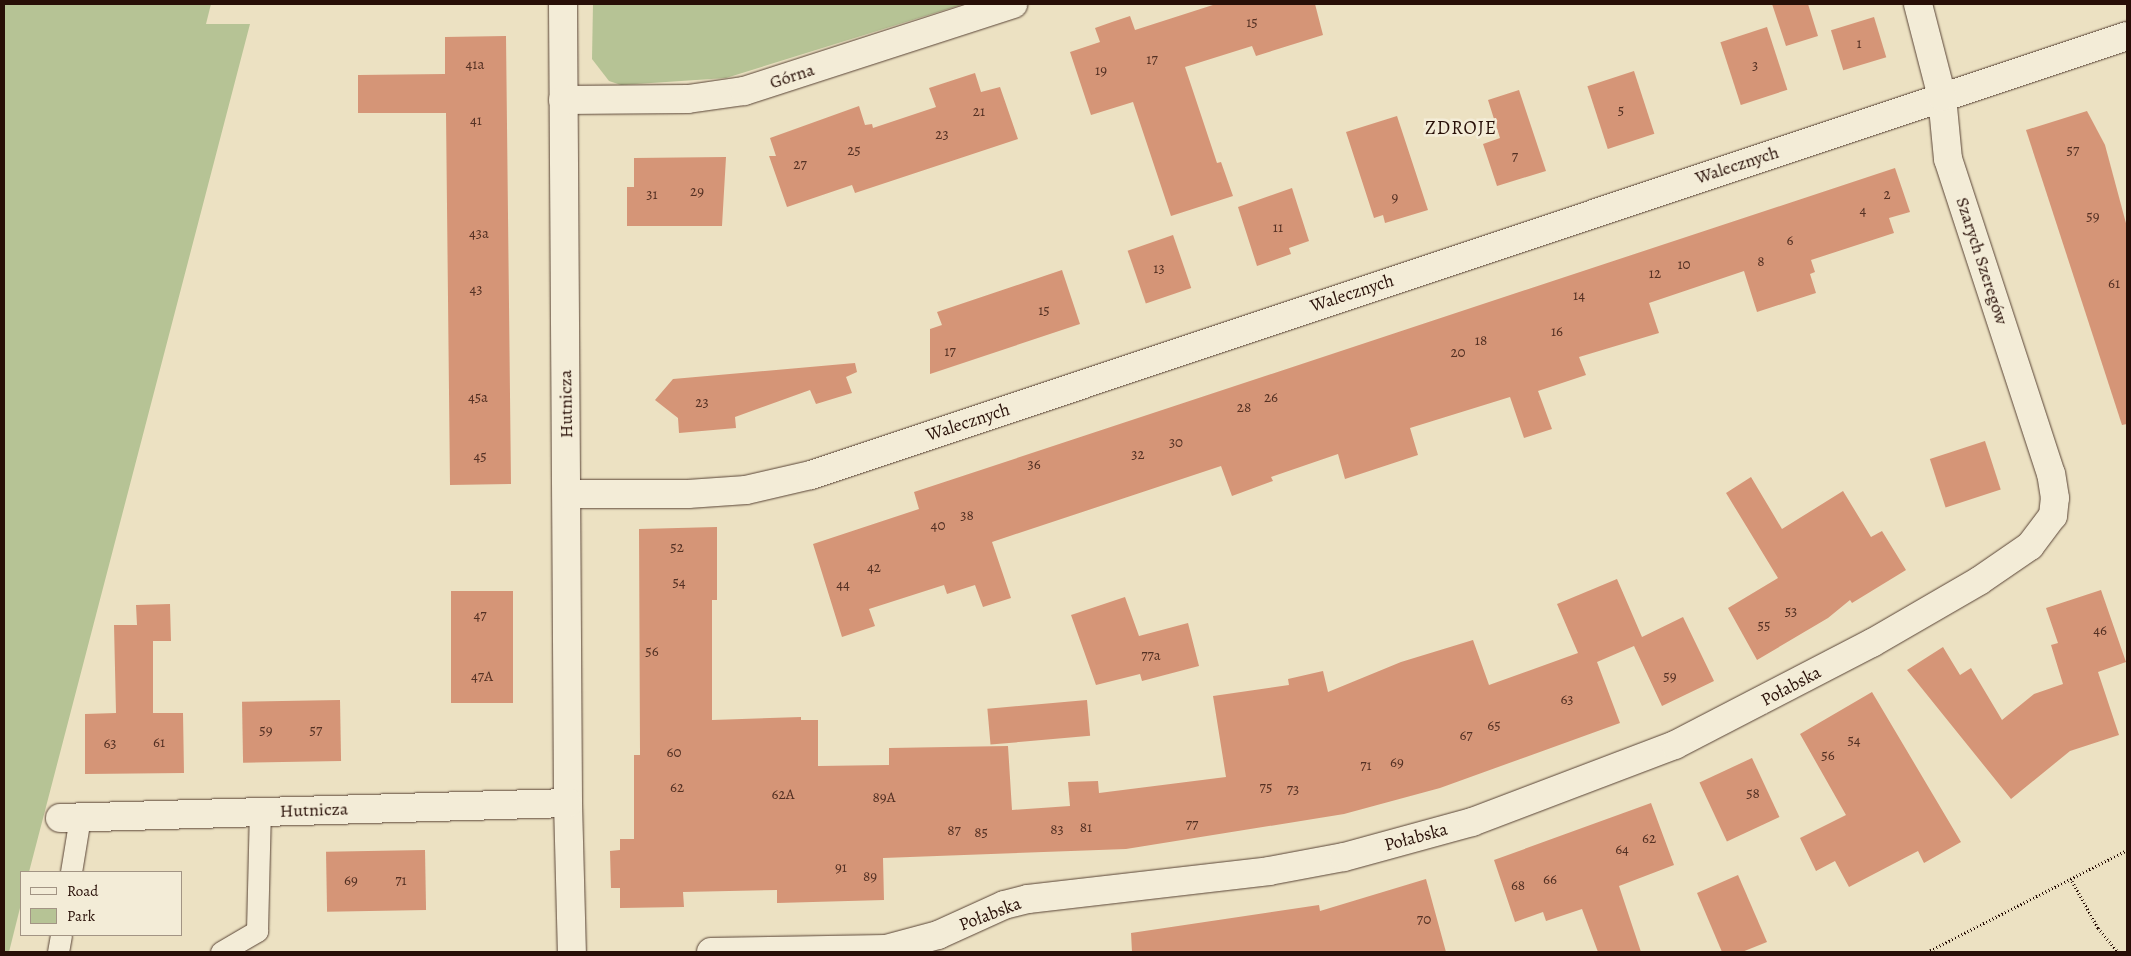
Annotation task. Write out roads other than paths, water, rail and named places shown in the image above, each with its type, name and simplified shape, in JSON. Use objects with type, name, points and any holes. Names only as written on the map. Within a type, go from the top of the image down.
[{"type":"street","name":"Hutnicza","points":[[563,4],[568,803],[572,952]]},
{"type":"street","name":"Górna","points":[[563,100],[688,99],[744,91],[1013,4]]},
{"type":"street","name":"Szarych Szeregów","points":[[1918,4],[1942,96],[1948,159],[2051,474],[2055,498],[2053,516]]},
{"type":"street","name":"Walecznych","points":[[567,494],[688,494],[746,490],[811,474],[2127,36]]},
{"type":"street","name":"Połabska","points":[[711,952],[886,949],[938,935],[1004,905],[1028,899],[1269,871],[1344,857],[1472,822],[1657,753],[1786,690],[1979,581],[2030,546],[2053,516]]},
{"type":"street","name":"Hutnicza","points":[[70,818],[568,803]]},
{"type":"lane","points":[[221,952],[257,931],[260,812]]},
{"type":"lane","points":[[70,818],[71,871]]},
{"type":"lane","points":[[58,952],[61,936]]},
{"type":"district","name":"ZDROJE","points":[[1461,129]]}]
